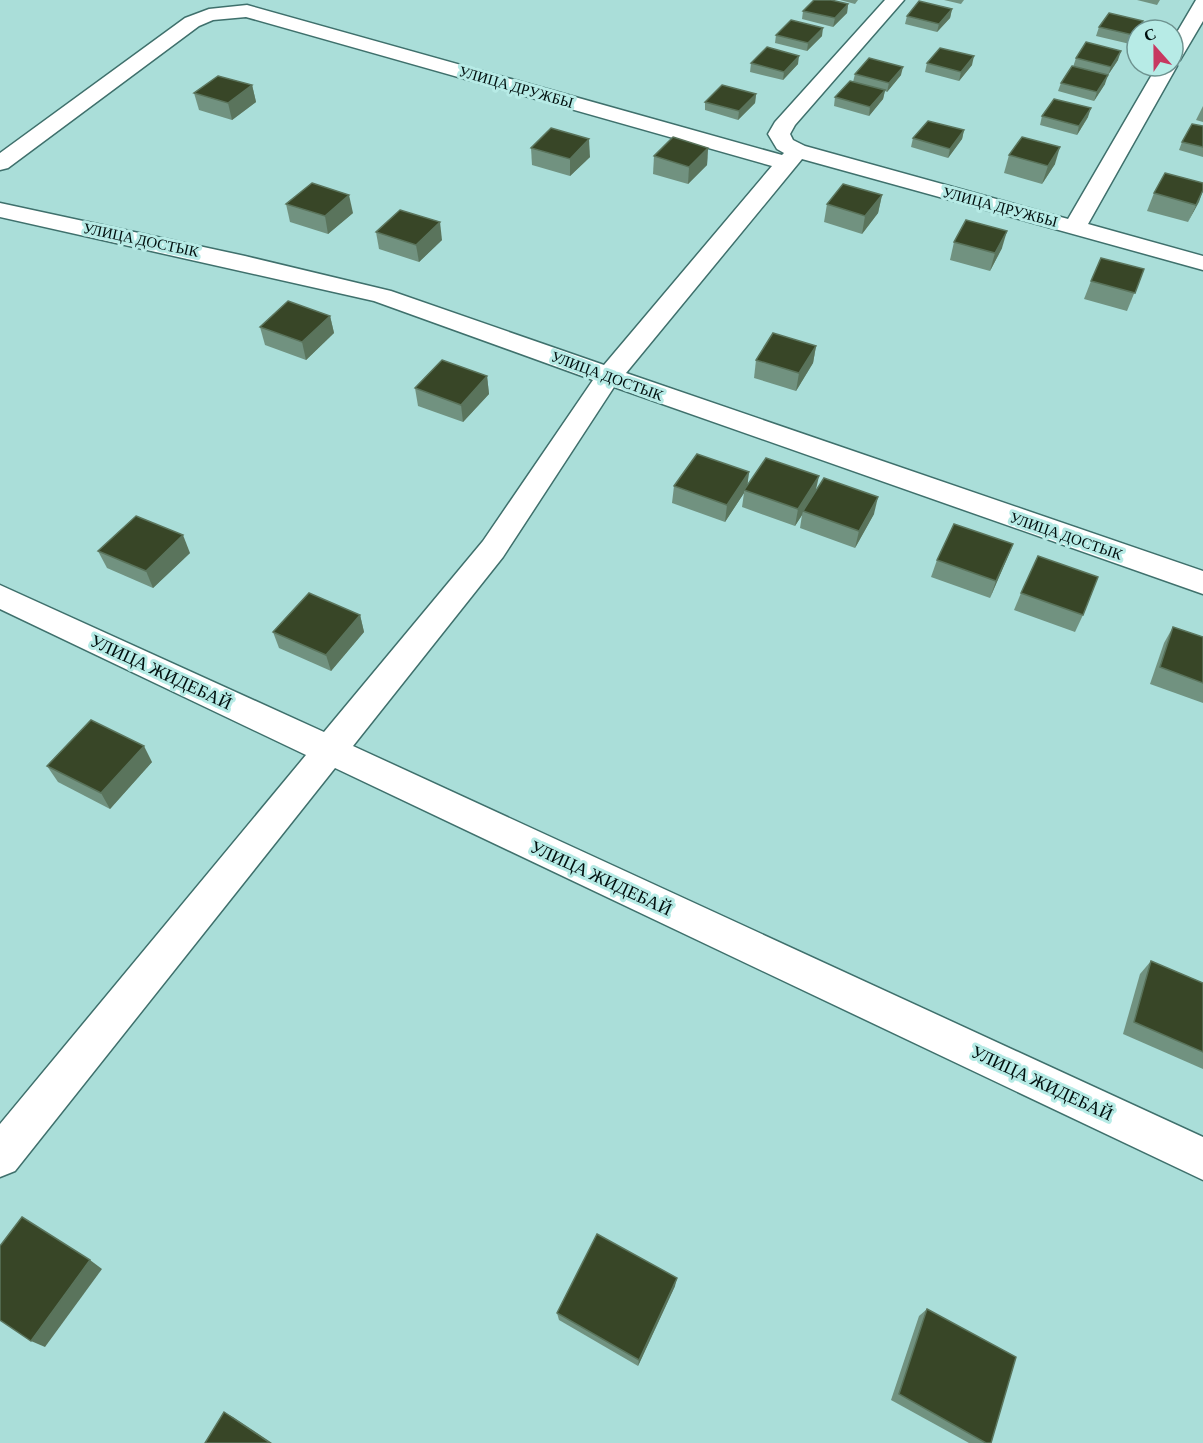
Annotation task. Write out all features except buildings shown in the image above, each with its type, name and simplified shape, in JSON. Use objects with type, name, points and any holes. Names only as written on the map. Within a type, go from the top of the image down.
[{"type":"street","points":[[0,1156],[493,549],[608,377],[791,157],[779,134],[786,122],[895,0]]},
{"type":"street","points":[[1185,35],[1203,4]]},
{"type":"street","name":"УЛИЦА ДРУЖБЫ","points":[[0,163],[192,22],[209,15],[247,11],[791,157],[1203,263]]},
{"type":"street","points":[[1074,228],[1160,78]]},
{"type":"street","name":"УЛИЦА ДОСТЫК","points":[[0,210],[245,262],[382,296],[608,377],[1203,583]]},
{"type":"street","name":"УЛИЦА ЖИДЕБАЙ","points":[[0,596],[1203,1159]]}]
